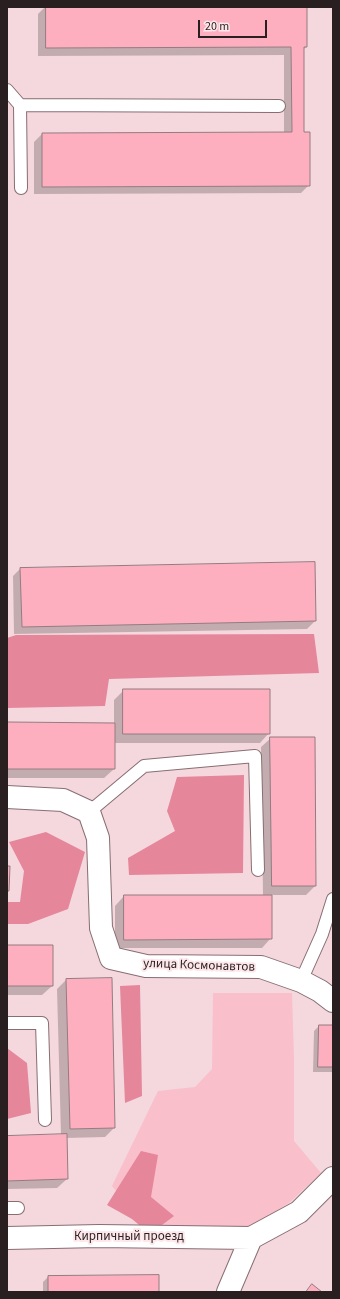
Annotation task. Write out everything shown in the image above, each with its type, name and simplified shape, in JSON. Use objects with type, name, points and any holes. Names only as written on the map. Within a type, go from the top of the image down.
[{"type":"street","points":[[7,797],[63,800],[89,812]]},
{"type":"street","name":"улица Космонавтов","points":[[89,812],[98,838],[101,928],[111,958],[146,966],[261,968],[301,981],[320,991],[333,1001]]},
{"type":"street","points":[[228,1292],[251,1238],[299,1212],[333,1178]]},
{"type":"street","name":"Кирпичный проезд","points":[[7,1238],[99,1236],[251,1238]]},
{"type":"lane","points":[[7,90],[20,105],[21,188]]},
{"type":"lane","points":[[20,105],[279,106]]},
{"type":"lane","points":[[89,812],[144,766],[255,756],[258,870]]},
{"type":"lane","points":[[301,981],[322,934],[333,899]]},
{"type":"lane","points":[[7,1023],[42,1022],[45,1120]]},
{"type":"shaded area","points":[[314,634],[319,673],[109,679],[105,706],[7,708],[7,638],[16,635]]},
{"type":"shaded area","points":[[244,775],[243,873],[129,875],[128,858],[175,831],[167,811],[177,777]]},
{"type":"shaded area","points":[[46,832],[85,852],[68,909],[28,924],[7,924],[7,902],[20,902],[24,871],[9,842]]},
{"type":"shaded area","points":[[140,985],[142,1096],[125,1103],[120,986]]},
{"type":"shaded area","points":[[213,993],[292,993],[294,1141],[321,1173],[289,1203],[247,1229],[146,1228],[112,1186],[158,1091],[195,1087],[212,1069]]},
{"type":"shaded area","points":[[7,1048],[27,1063],[31,1113],[7,1119]]},
{"type":"shaded area","points":[[141,1151],[158,1155],[151,1197],[174,1216],[150,1234],[132,1219],[107,1205]]},
{"type":"building","points":[[46,7],[307,7],[307,47],[304,47],[304,132],[310,132],[310,186],[42,187],[42,133],[292,132],[291,47],[46,48]]},
{"type":"building","points":[[315,562],[316,621],[22,627],[20,568]]},
{"type":"building","points":[[123,689],[270,689],[270,734],[123,734]]},
{"type":"building","points":[[7,722],[115,723],[115,769],[7,769]]},
{"type":"building","points":[[270,737],[315,737],[316,886],[272,886]]},
{"type":"building","points":[[7,866],[10,866],[9,891],[7,891]]},
{"type":"building","points":[[124,895],[272,895],[272,939],[124,940]]},
{"type":"building","points":[[7,945],[53,945],[53,986],[7,986]]},
{"type":"building","points":[[112,978],[115,1128],[70,1129],[66,979]]},
{"type":"building","points":[[319,1025],[333,1025],[333,1067],[318,1067]]},
{"type":"building","points":[[67,1134],[68,1179],[7,1181],[7,1136]]},
{"type":"building","points":[[159,1275],[159,1292],[48,1292],[48,1276]]},
{"type":"building","points":[[312,1284],[322,1292],[306,1292]]}]
